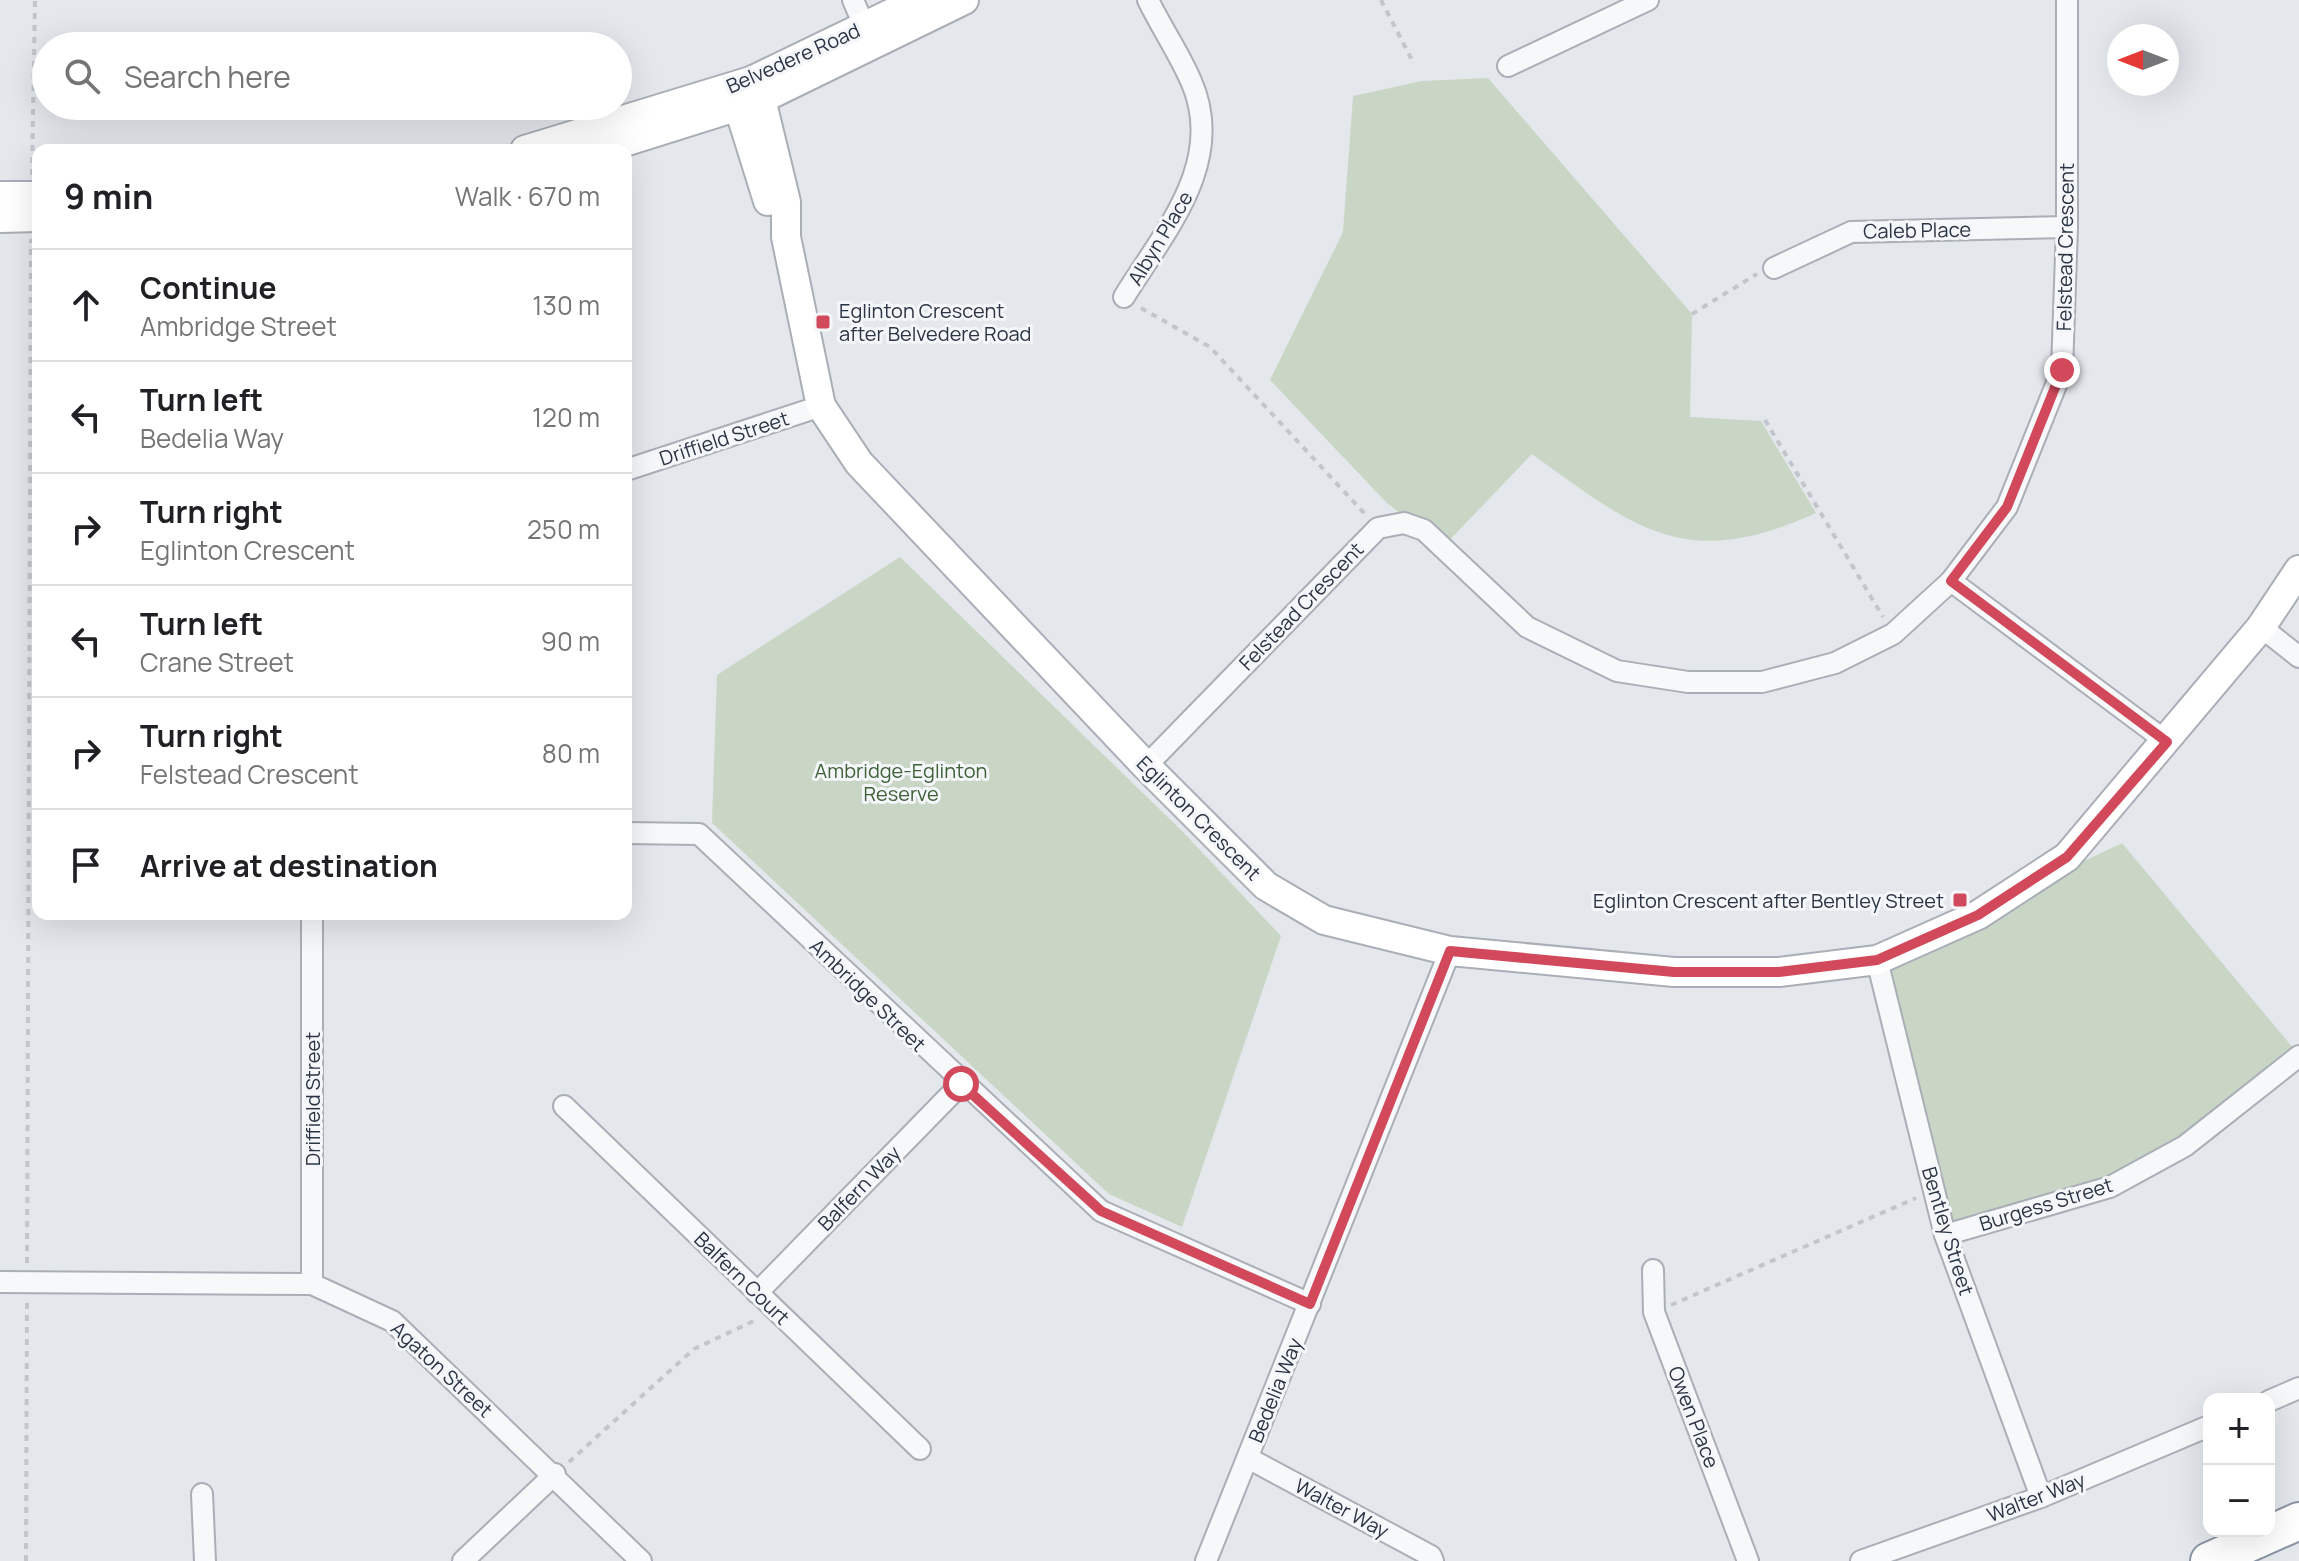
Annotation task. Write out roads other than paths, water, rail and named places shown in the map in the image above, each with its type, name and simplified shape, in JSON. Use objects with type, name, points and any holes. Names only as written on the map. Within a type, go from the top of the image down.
[{"type":"highway","points":[[2209,1561],[2299,1521]]},
{"type":"street","points":[[853,0],[868,35]]},
{"type":"street","name":"Belvedere Road","points":[[868,35],[919,0]]},
{"type":"street","name":"Belvedere Road","points":[[614,144],[746,93],[868,35],[964,0]]},
{"type":"street","name":"Albyn Place","points":[[1124,297],[1192,188],[1203,146],[1203,125],[1191,81],[1148,0]]},
{"type":"street","points":[[1508,66],[1648,0]]},
{"type":"street","name":"Felstead Crescent","points":[[1146,766],[1378,528],[1404,523],[1424,530],[1527,627],[1617,671],[1688,682],[1762,682],[1835,663],[1893,634],[1951,581],[2007,507],[2062,370],[2067,227],[2067,0]]},
{"type":"street","name":"Belvedere Road","points":[[548,144],[746,93]]},
{"type":"street","name":"Eglinton Crescent","points":[[746,93],[786,202],[786,237],[821,406],[859,463],[1146,766],[1266,886],[1324,920],[1450,951],[1674,972],[1779,972],[1877,960],[1978,915],[2067,857],[2261,627],[2299,570]]},
{"type":"street","points":[[0,196],[32,205]]},
{"type":"street","points":[[0,218],[32,207]]},
{"type":"street","name":"Caleb Place","points":[[1774,268],[1851,232],[2067,227]]},
{"type":"street","name":"Driffield Street","points":[[632,468],[821,406]]},
{"type":"street","points":[[1951,581],[2167,742]]},
{"type":"street","points":[[2261,627],[2299,657]]},
{"type":"street","name":"Ambridge Street","points":[[632,833],[699,834],[961,1084],[1101,1211],[1310,1304]]},
{"type":"street","name":"Driffield Street","points":[[312,920],[312,1284]]},
{"type":"street","name":"Bedelia Way","points":[[1206,1561],[1450,951]]},
{"type":"street","name":"Bentley Street","points":[[1877,960],[1945,1235],[2041,1497]]},
{"type":"street","name":"Burgess Street","points":[[1945,1235],[2110,1187],[2185,1146],[2299,1056]]},
{"type":"street","name":"Balfern Way","points":[[757,1293],[961,1084]]},
{"type":"street","name":"Balfern Court","points":[[564,1106],[920,1449]]},
{"type":"street","name":"Owen Place","points":[[1653,1270],[1654,1312],[1748,1561]]},
{"type":"street","name":"Agaton Street","points":[[0,1282],[312,1284],[392,1321],[555,1474],[641,1561]]},
{"type":"street","points":[[2275,1398],[2299,1388]]},
{"type":"street","name":"Walter Way","points":[[1861,1561],[2041,1497],[2203,1429]]},
{"type":"street","name":"Walter Way","points":[[1248,1458],[1431,1556],[1433,1561]]},
{"type":"street","points":[[463,1561],[555,1474]]},
{"type":"street","points":[[202,1494],[205,1561]]},
{"type":"place","name":"Eglinton Crescent after Belvedere Road","points":[[823,322]]},
{"type":"place","name":"Eglinton Crescent after Bentley Street","points":[[1960,900]]},
{"type":"park label","name":"Ambridge-Eglinton Reserve","points":[[901,782]]}]
